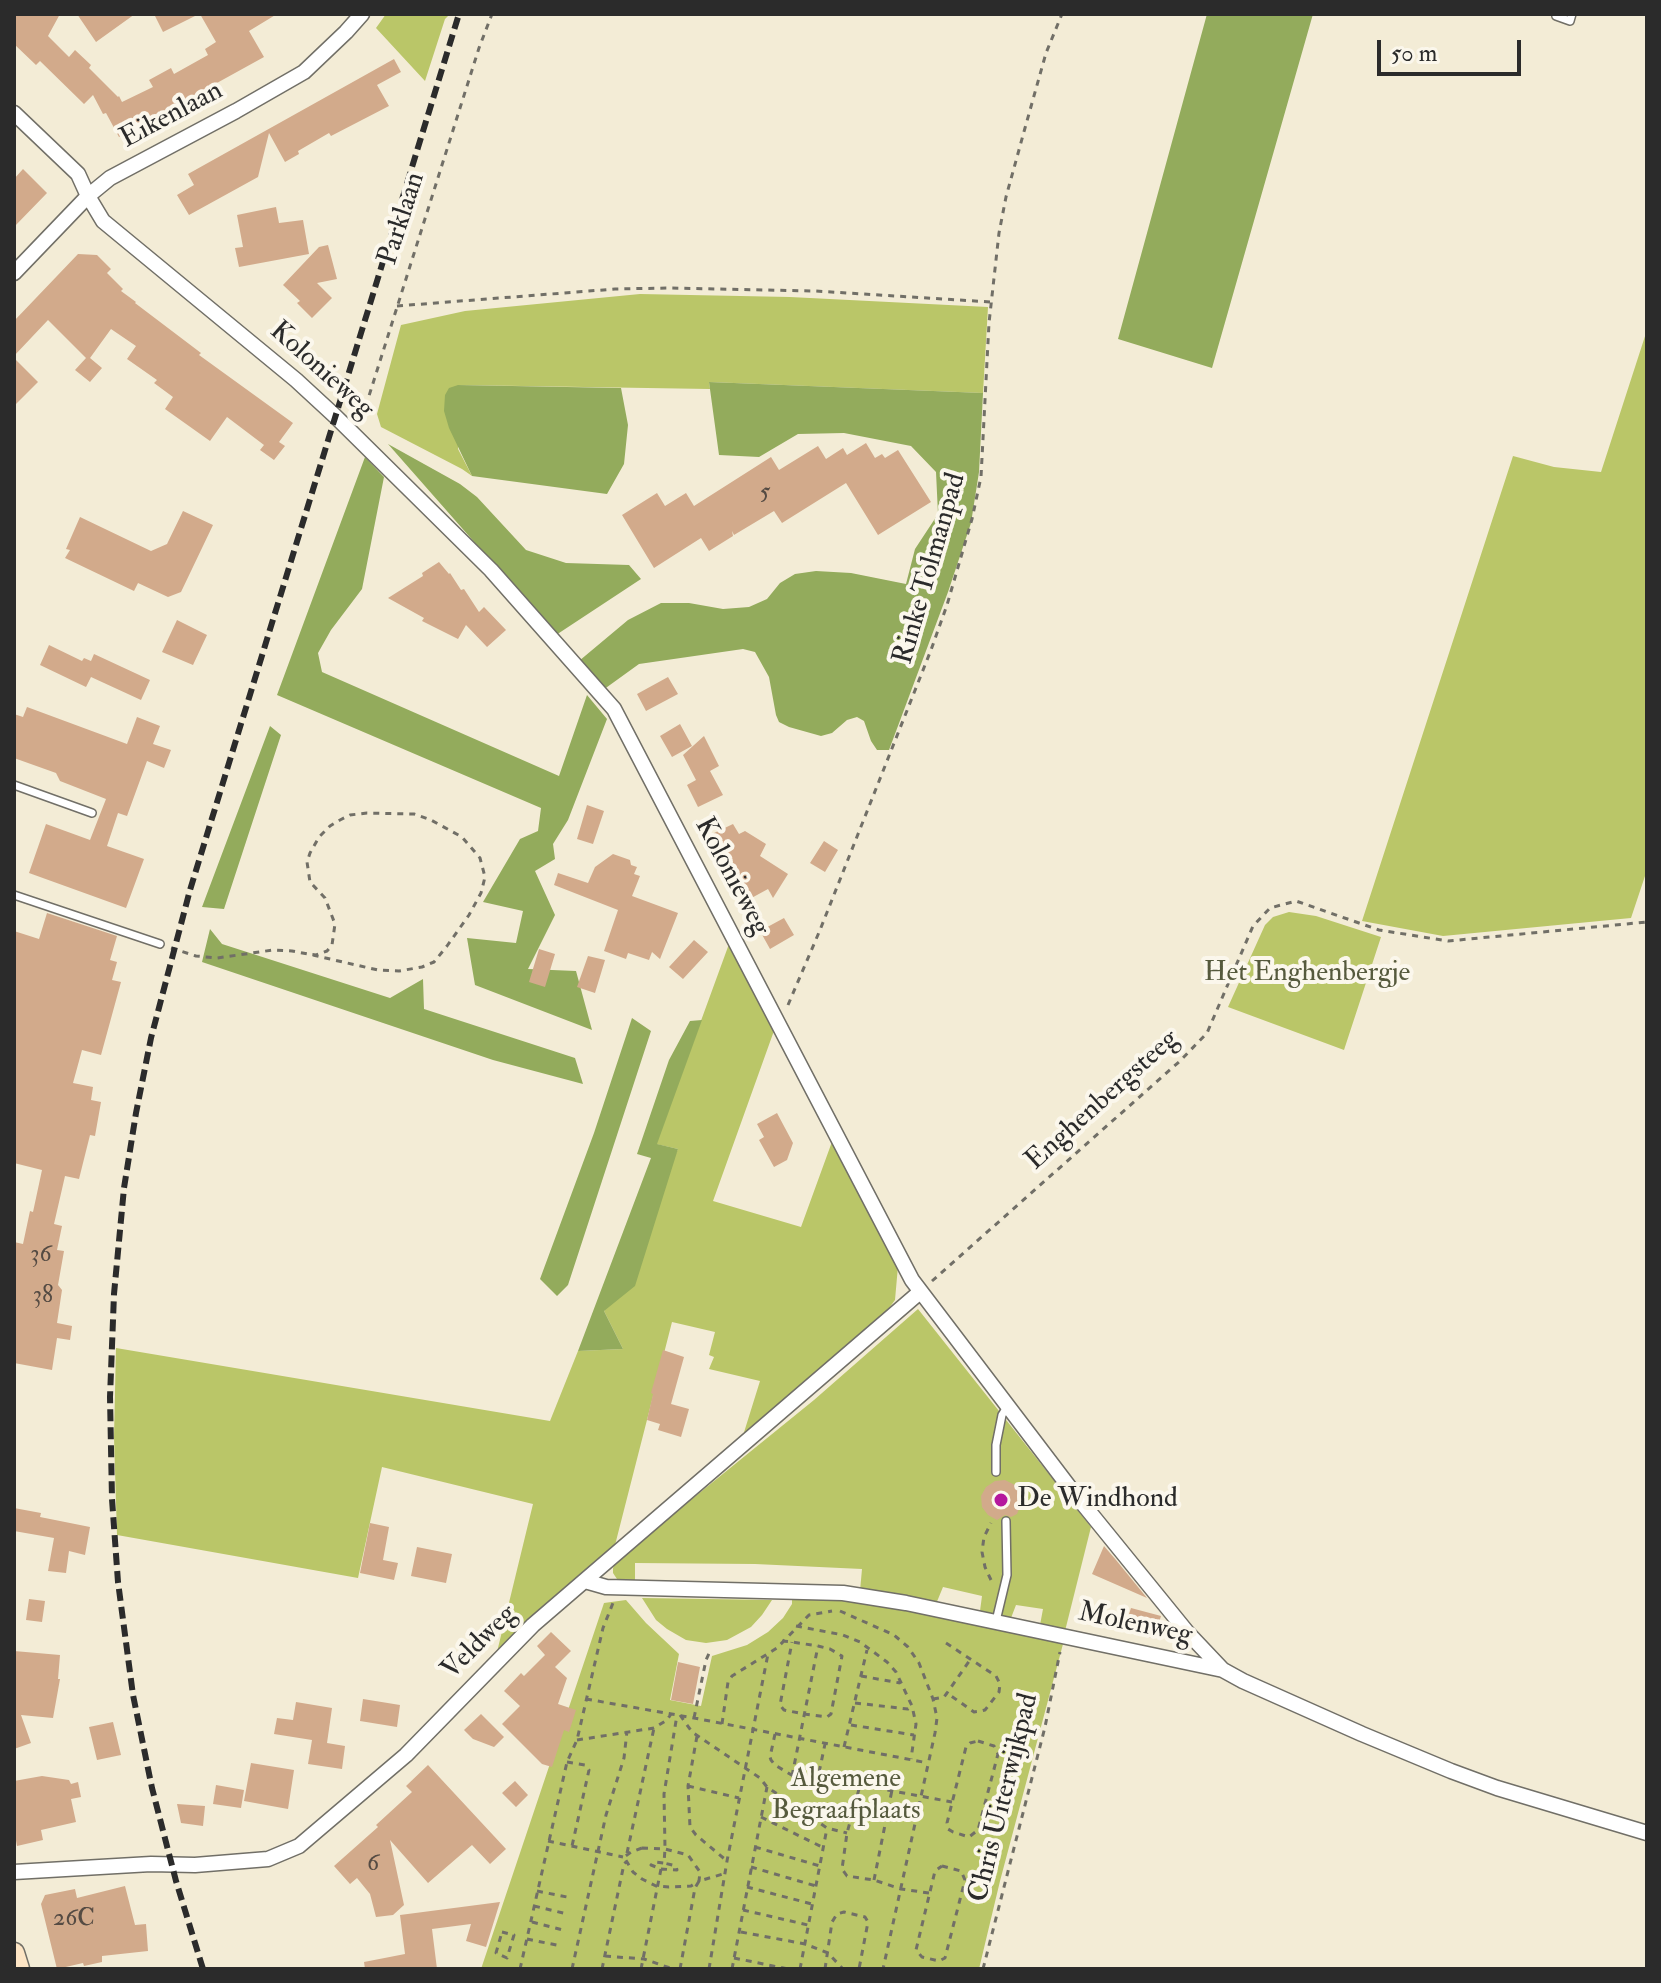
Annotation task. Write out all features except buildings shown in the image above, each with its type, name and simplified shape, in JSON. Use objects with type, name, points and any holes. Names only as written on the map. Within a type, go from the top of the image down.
[{"type":"main road","points":[[14,1953],[19,1969]]},
{"type":"street","name":"Eikenlaan","points":[[14,273],[88,196],[110,178],[304,72],[362,14]]},
{"type":"street","name":"Kolonieweg","points":[[14,113],[78,174],[103,221],[296,380],[356,437],[491,570],[614,709],[903,1268],[1079,1500],[1187,1632],[1223,1670]]},
{"type":"street","name":"Veldweg","points":[[14,1872],[268,1859],[299,1846],[406,1755],[533,1625],[920,1292]]},
{"type":"street","name":"Molenweg","points":[[585,1581],[618,1588],[843,1593],[906,1603],[1223,1670],[1451,1771],[1647,1833]]},
{"type":"lane","points":[[1556,16],[1570,21],[1572,14]]},
{"type":"lane","points":[[14,785],[92,813]]},
{"type":"lane","points":[[14,895],[160,944]]},
{"type":"lane","points":[[996,1472],[996,1445],[1002,1415],[1007,1407]]},
{"type":"lane","points":[[996,1622],[1007,1575],[1006,1521]]},
{"type":"path","name":"Parklaan","points":[[356,437],[474,62],[492,14]]},
{"type":"path","name":"Rinke Tolmanpad","points":[[776,1019],[786,1010],[820,930],[931,650],[978,498],[995,257],[1006,197],[1046,53],[1062,14]]},
{"type":"path","points":[[397,306],[540,294],[671,288],[816,291],[991,302]]},
{"type":"path","points":[[160,944],[196,956],[217,958],[273,950],[308,954],[378,970],[399,971],[422,967],[434,962],[469,915],[481,893],[485,877],[480,858],[462,837],[414,814],[367,813],[340,820],[319,837],[307,862],[310,882],[325,898],[335,924],[332,945],[327,951],[308,954]]},
{"type":"path","name":"Enghenbergsteeg","points":[[920,1292],[1180,1061],[1207,1033],[1253,926],[1270,908],[1296,901],[1379,930],[1448,941],[1647,922]]},
{"type":"path","points":[[991,1523],[984,1537],[982,1552],[990,1579],[1004,1590]]},
{"type":"path","points":[[520,1969],[567,1762],[577,1740],[603,1628],[618,1588]]},
{"type":"path","points":[[722,1724],[728,1682],[732,1676],[777,1648],[809,1615],[839,1611],[894,1635],[908,1647],[919,1663],[937,1718],[883,1969]]},
{"type":"path","points":[[796,1626],[843,1635],[860,1642],[896,1672],[912,1706],[916,1724],[911,1760]]},
{"type":"path","name":"Chris Uiterwijkpad","points":[[983,1969],[1045,1727],[1063,1636]]},
{"type":"path","points":[[782,1641],[792,1642],[818,1646],[835,1650],[842,1656],[830,1715],[804,1714],[784,1710],[780,1705],[792,1642]]},
{"type":"path","points":[[946,1643],[996,1676],[1000,1684],[999,1692],[985,1710],[974,1712],[947,1693]]},
{"type":"path","points":[[792,1776],[818,1646]]},
{"type":"path","points":[[694,1718],[711,1649]]},
{"type":"path","points":[[844,1747],[868,1649]]},
{"type":"path","points":[[709,1969],[768,1654]]},
{"type":"path","points":[[933,1699],[944,1697],[971,1659]]},
{"type":"path","points":[[861,1676],[902,1683]]},
{"type":"path","points":[[586,1699],[929,1763]]},
{"type":"path","points":[[855,1703],[908,1709],[912,1706]]},
{"type":"path","points":[[577,1740],[654,1728],[671,1714]]},
{"type":"path","points":[[679,1715],[692,1732],[745,1767],[767,1787],[827,1828],[847,1833]]},
{"type":"path","points":[[664,1863],[664,1794],[679,1715]]},
{"type":"path","points":[[851,1725],[915,1735]]},
{"type":"path","points":[[602,1969],[654,1728]]},
{"type":"path","points":[[572,1969],[609,1802],[624,1758],[627,1731]]},
{"type":"path","points":[[775,1734],[771,1760],[813,1788],[816,1787],[825,1743]]},
{"type":"path","points":[[697,1736],[688,1786],[690,1827],[727,1861]]},
{"type":"path","points":[[978,1741],[994,1746],[998,1754],[978,1830],[973,1835],[969,1837],[948,1829],[952,1802],[966,1747],[978,1741]]},
{"type":"path","points":[[567,1762],[585,1765],[589,1770],[572,1846]]},
{"type":"path","points":[[929,1893],[847,1876],[842,1869],[847,1833],[859,1789],[870,1785],[952,1802]]},
{"type":"path","points":[[688,1786],[740,1798]]},
{"type":"path","points":[[732,1969],[767,1787]]},
{"type":"path","points":[[874,1880],[892,1790]]},
{"type":"path","points":[[761,1817],[824,1848]]},
{"type":"path","points":[[800,1969],[827,1828]]},
{"type":"path","points":[[548,1841],[625,1858],[642,1848],[665,1849],[688,1855],[700,1872],[680,1969]]},
{"type":"path","points":[[755,1847],[820,1866]]},
{"type":"path","points":[[625,1858],[633,1872],[656,1886],[691,1886],[725,1874]]},
{"type":"path","points":[[664,1863],[676,1866],[677,1870],[661,1869],[651,1865],[664,1863]]},
{"type":"path","points":[[942,1866],[961,1871],[965,1880],[945,1958],[939,1961],[922,1957],[916,1950],[929,1893],[937,1869],[942,1866]]},
{"type":"path","points":[[751,1867],[816,1886]]},
{"type":"path","points":[[641,1969],[661,1869]]},
{"type":"path","points":[[747,1887],[812,1904]]},
{"type":"path","points":[[537,1891],[572,1898]]},
{"type":"path","points":[[534,1906],[567,1914]]},
{"type":"path","points":[[743,1910],[808,1925]]},
{"type":"path","points":[[825,1969],[832,1922],[837,1914],[844,1912],[865,1917],[868,1922],[859,1969]]},
{"type":"path","points":[[530,1922],[563,1930]]},
{"type":"path","points":[[502,1932],[513,1934],[508,1958],[497,1955],[498,1941],[502,1932]]},
{"type":"path","points":[[739,1932],[805,1944],[828,1953],[843,1969]]},
{"type":"path","points":[[527,1939],[561,1946]]},
{"type":"path","points":[[605,1956],[644,1959],[673,1969]]},
{"type":"path","points":[[734,1958],[788,1969]]},
{"type":"green space","points":[[386,14],[450,14],[445,19],[425,81],[376,28]]},
{"type":"green space","points":[[1207,14],[1313,14],[1212,368],[1118,339]]},
{"type":"green space","points":[[640,294],[790,297],[988,307],[983,393],[709,382],[710,389],[458,385],[458,449],[472,476],[381,427],[377,414],[401,325],[465,311]]},
{"type":"green space","points":[[1647,330],[1647,870],[1631,918],[1443,936],[1362,921],[1513,456],[1554,467],[1601,472]]},
{"type":"green space","points":[[709,382],[983,393],[979,472],[971,523],[889,750],[877,750],[864,721],[857,717],[847,720],[832,733],[821,736],[779,722],[769,677],[755,652],[743,649],[639,664],[603,690],[579,661],[628,620],[661,603],[689,603],[723,609],[749,607],[767,599],[780,583],[795,574],[816,571],[851,573],[906,584],[915,549],[938,514],[936,472],[911,446],[844,433],[798,434],[759,457],[719,455]]},
{"type":"green space","points":[[458,385],[621,388],[628,425],[624,464],[607,494],[472,476],[444,411],[445,395],[449,388]]},
{"type":"green space","points":[[388,444],[460,484],[477,497],[526,550],[566,563],[629,565],[641,579],[556,635]]},
{"type":"green space","points":[[365,457],[384,477],[362,589],[318,653],[322,672],[559,776],[587,695],[607,719],[568,820],[553,844],[555,859],[535,871],[555,915],[528,969],[576,971],[592,1030],[475,985],[467,938],[516,943],[523,911],[483,902],[520,839],[538,831],[541,808],[277,695]]},
{"type":"green space","points":[[270,726],[281,735],[224,909],[202,907]]},
{"type":"green space","name":"Het Enghenbergje","points":[[1289,912],[1316,916],[1381,937],[1344,1050],[1228,1007],[1265,925],[1273,917]]},
{"type":"green space","points":[[210,929],[222,944],[390,998],[423,979],[424,1009],[575,1058],[583,1084],[493,1060],[202,962]]},
{"type":"green space","points":[[729,944],[775,1028],[713,1201],[801,1227],[833,1139],[898,1266],[895,1300],[881,1319],[741,1442],[760,1381],[709,1369],[714,1357],[709,1355],[715,1332],[672,1322],[614,1549],[550,1601],[497,1652],[533,1504],[382,1467],[358,1578],[117,1535],[114,1437],[116,1348],[550,1421],[578,1351],[623,1349],[604,1311],[678,1149],[656,1144]]},
{"type":"green space","points":[[632,1018],[651,1031],[568,1285],[557,1296],[540,1279]]},
{"type":"green space","points":[[702,1020],[657,1144],[678,1149],[635,1286],[604,1311],[623,1349],[578,1351],[651,1158],[637,1154],[669,1060],[690,1021]]},
{"type":"green space","points":[[918,1309],[1091,1527],[1065,1631],[1040,1625],[1043,1609],[1016,1605],[1011,1618],[980,1611],[982,1596],[943,1587],[936,1604],[860,1591],[862,1569],[635,1563],[635,1582],[617,1579],[613,1568],[618,1559],[814,1400]]},
{"type":"green space","points":[[642,1598],[772,1600],[751,1627],[727,1640],[706,1643],[686,1640],[667,1629],[656,1620]]},
{"type":"green space","name":"Algemene Begraafplaats","points":[[817,1598],[878,1604],[1063,1644],[979,1969],[481,1969],[604,1603],[626,1600],[679,1654],[670,1700],[701,1706],[712,1656],[747,1645],[768,1632],[783,1618],[792,1600]]},
{"type":"railway","points":[[203,1969],[152,1788],[133,1695],[118,1582],[112,1499],[110,1397],[114,1294],[124,1188],[151,1038],[190,890],[459,14]]},
{"type":"place","name":"De Windhond","points":[[1001,1500]]}]
